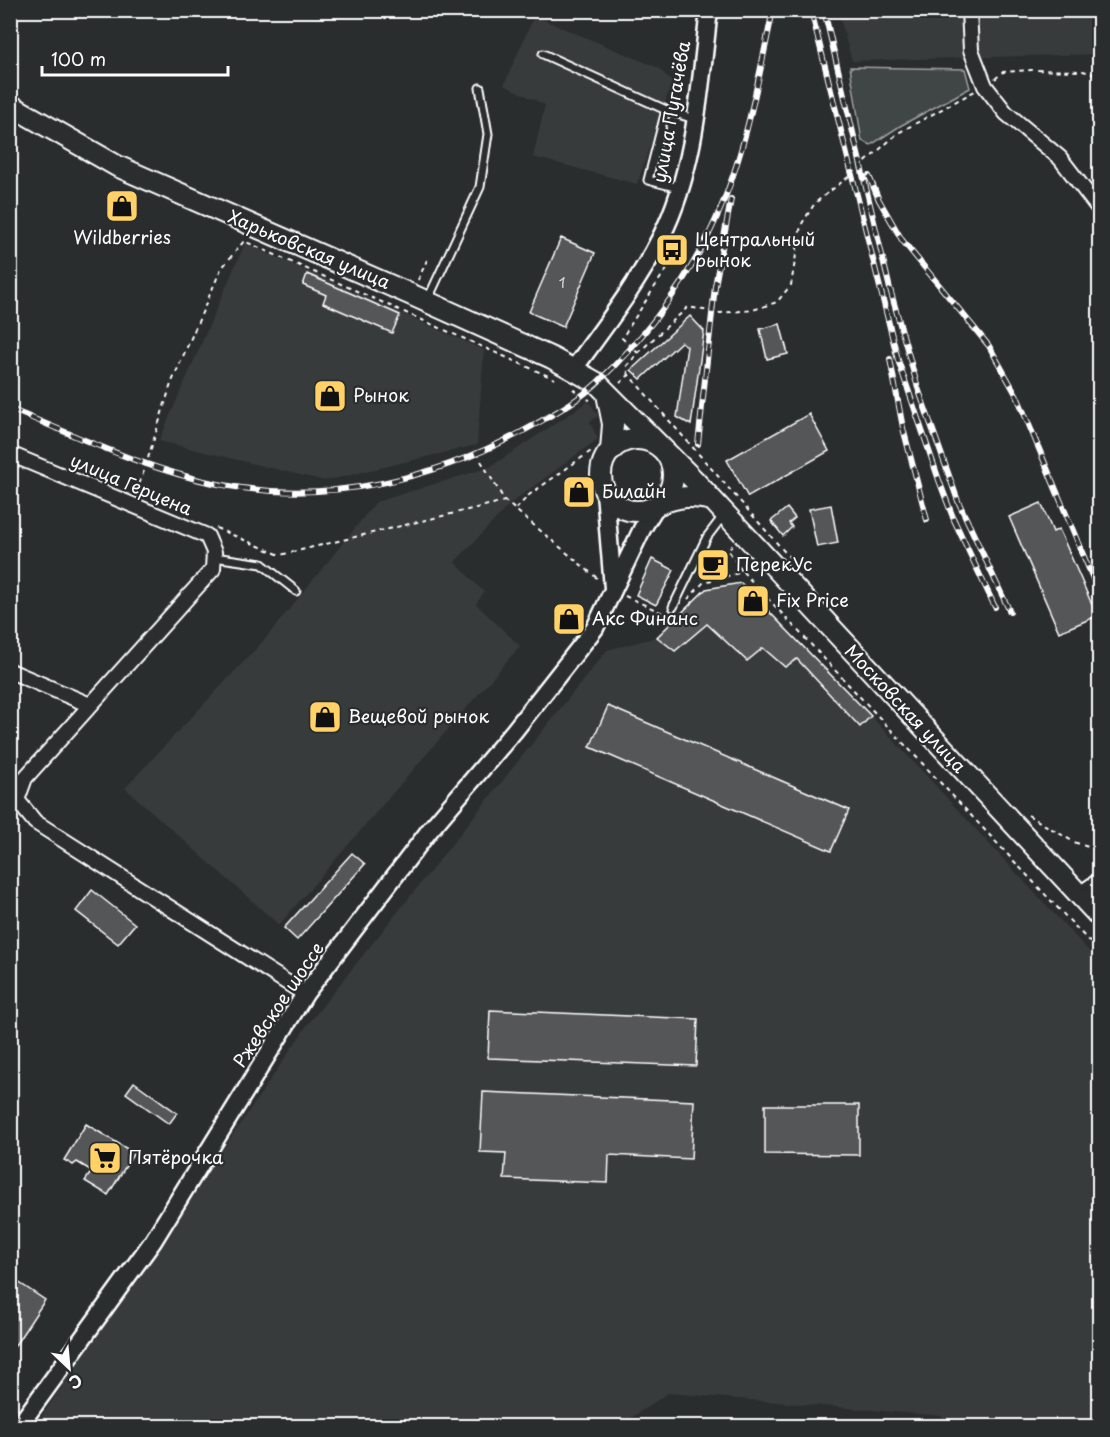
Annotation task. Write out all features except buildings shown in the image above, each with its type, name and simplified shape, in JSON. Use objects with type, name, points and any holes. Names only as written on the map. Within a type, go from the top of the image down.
[{"type":"main road","name":"Харьковская улица","points":[[10,105],[117,166],[427,302],[567,379],[597,383],[600,397],[663,449]]},
{"type":"main road","points":[[600,397],[613,424],[610,450]]},
{"type":"main road","points":[[658,505],[670,490],[673,482],[672,464],[663,449],[646,440],[636,439],[618,444],[610,450],[601,470],[601,481],[605,492],[618,506],[627,510],[647,510],[691,495],[719,507]]},
{"type":"main road","name":"Московская улица","points":[[663,449],[1100,917]]},
{"type":"street","name":"улица Пугачёва","points":[[567,379],[623,302],[662,237],[687,161],[709,10]]},
{"type":"street","points":[[969,10],[971,50],[986,86],[1006,113],[1060,158],[1100,210]]},
{"type":"street","name":"улица Герцена","points":[[10,454],[207,536],[214,552],[214,563]]},
{"type":"street","points":[[605,492],[613,592]]},
{"type":"street","name":"Ржевское шоссе","points":[[19,1426],[153,1241],[305,994],[429,831],[514,731],[595,628],[642,529],[658,505]]},
{"type":"street","points":[[214,563],[25,778],[14,798],[35,822],[305,994]]},
{"type":"street","points":[[10,671],[90,705]]},
{"type":"street","points":[[1078,895],[1100,880]]},
{"type":"lane","points":[[543,54],[666,110],[694,119]]},
{"type":"lane","points":[[427,302],[480,187],[488,134],[480,88]]},
{"type":"lane","points":[[666,110],[648,180],[679,188]]},
{"type":"lane","points":[[674,607],[719,507]]},
{"type":"lane","points":[[214,563],[262,564],[296,591]]},
{"type":"path","points":[[629,375],[626,367],[638,353],[688,307],[720,313],[753,310],[777,302],[791,285],[801,225],[815,203],[898,133],[986,86],[1003,72],[1031,69],[1083,70],[1100,76]]},
{"type":"path","points":[[135,493],[171,384],[221,269],[244,241],[567,379],[584,398],[600,397]]},
{"type":"path","points":[[638,353],[621,338],[663,274],[676,260]]},
{"type":"path","points":[[481,461],[505,501],[613,592],[671,617]]},
{"type":"path","points":[[208,524],[280,555],[505,501]]},
{"type":"path","points":[[683,604],[704,582],[743,572],[1100,953]]},
{"type":"shaded area","points":[[838,11],[1099,11],[1099,54],[852,61]]},
{"type":"shaded area","points":[[534,16],[659,68],[672,82],[637,184],[533,157],[545,105],[504,85]]},
{"type":"shaded area","points":[[850,67],[965,69],[970,88],[900,126],[871,145],[862,141]]},
{"type":"shaded area","name":"Рынок","points":[[245,243],[484,350],[477,445],[325,481],[159,441]]},
{"type":"shaded area","name":"Вещевой рынок","points":[[589,401],[598,416],[590,422],[598,439],[511,503],[455,562],[484,592],[476,604],[520,646],[279,925],[125,788],[265,639],[376,502],[490,467]]},
{"type":"shaded area","points":[[707,624],[747,661],[763,648],[785,667],[797,659],[860,726],[871,716],[1099,962],[1099,1426],[942,1426],[942,1416],[668,1393],[619,1426],[35,1426],[308,1024],[607,650],[657,637],[675,651]]},
{"type":"railway","points":[[10,409],[112,451],[191,478],[259,490],[301,492],[382,483],[422,473],[461,460],[536,424],[583,394],[614,366],[646,331],[674,293],[699,253],[722,206],[741,151],[773,10]]},
{"type":"railway","points":[[811,10],[898,360],[954,520],[995,607]]},
{"type":"railway","points":[[824,10],[890,289],[918,388],[958,501],[1010,612]]},
{"type":"railway","points":[[869,176],[879,200],[902,240],[989,346],[1017,396],[1099,593]]},
{"type":"railway","points":[[698,444],[715,286],[731,199]]},
{"type":"railway","points":[[890,359],[903,428],[927,520]]},
{"type":"place","name":"Wildberries","points":[[122,206]]},
{"type":"place","name":"Центральный рынок","points":[[672,250]]},
{"type":"place","name":"Рынок","points":[[330,396]]},
{"type":"place","name":"Билайн","points":[[579,492]]},
{"type":"place","name":"ПерекУс","points":[[713,565]]},
{"type":"place","name":"Fix Price","points":[[753,601]]},
{"type":"place","name":"Акс Финанс","points":[[569,619]]},
{"type":"place","name":"Вещевой рынок","points":[[325,717]]},
{"type":"place","name":"Пятёрочка","points":[[105,1158]]}]
